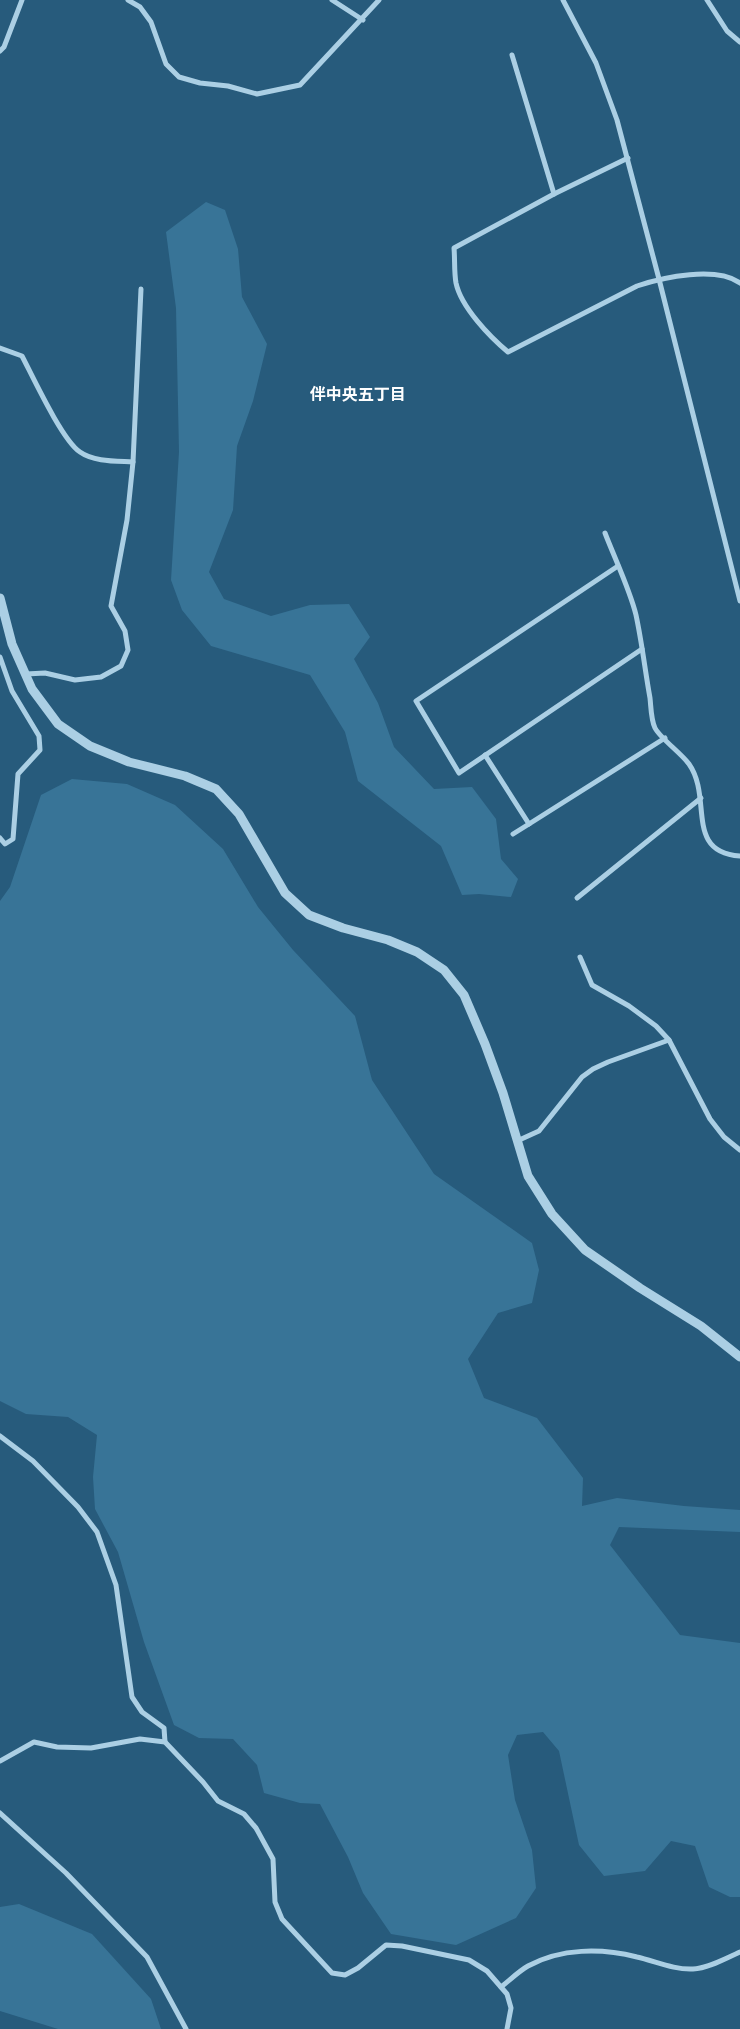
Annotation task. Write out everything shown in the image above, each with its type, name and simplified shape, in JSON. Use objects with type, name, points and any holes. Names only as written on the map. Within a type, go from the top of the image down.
[{"type":"street","points":[[0,51],[4,46],[22,0]]},
{"type":"street","points":[[128,0],[140,8],[151,22],[166,64],[179,77],[200,83],[228,86],[257,94],[300,85],[363,20],[379,0]]},
{"type":"street","points":[[332,0],[363,20]]},
{"type":"street","points":[[563,0],[596,63],[617,120],[660,279],[740,601]]},
{"type":"street","points":[[707,0],[727,31],[740,42]]},
{"type":"street","points":[[512,55],[554,194]]},
{"type":"street","points":[[628,158],[554,194],[454,248],[456,283],[463,301],[494,340],[508,352],[637,286],[660,279],[716,274],[733,278],[740,283]]},
{"type":"street","points":[[26,674],[45,673],[75,680],[100,677],[121,666],[128,650],[125,631],[111,606],[126,520],[133,462],[141,289]]},
{"type":"street","points":[[0,348],[22,356],[67,439],[80,453],[103,460],[133,462]]},
{"type":"street","points":[[606,533],[635,613],[655,728],[689,764],[697,779],[701,798],[702,827],[707,837],[715,848],[726,855],[740,856]]},
{"type":"street","points":[[618,566],[416,701],[458,773],[642,650]]},
{"type":"street","points":[[1,602],[12,644],[32,689],[58,724],[90,746],[129,762],[185,776],[216,789],[239,814],[285,893],[309,915],[343,928],[388,940],[417,952],[444,970],[464,995],[482,1036],[503,1093],[516,1142],[528,1176],[552,1214],[585,1250],[640,1288],[701,1326],[740,1358]]},
{"type":"street","points":[[0,657],[12,691],[39,736],[40,750],[18,774],[13,839],[5,844],[0,838]]},
{"type":"street","points":[[513,834],[664,738]]},
{"type":"street","points":[[485,755],[529,824]]},
{"type":"street","points":[[577,898],[701,798]]},
{"type":"street","points":[[580,957],[592,985],[629,1006],[656,1026],[669,1040],[710,1119],[724,1137],[740,1150]]},
{"type":"street","points":[[516,1142],[539,1131],[582,1077],[593,1069],[669,1040]]},
{"type":"street","points":[[0,1436],[33,1462],[78,1507],[98,1532],[116,1585],[132,1697],[142,1712],[164,1728],[165,1742],[218,1801],[244,1814],[256,1828],[273,1859],[275,1902],[282,1919],[332,1973],[345,1974],[358,1968],[386,1945],[402,1946],[469,1960],[487,1971],[506,1994],[511,2008],[507,2029]]},
{"type":"street","points":[[0,1761],[34,1742],[57,1747],[91,1748],[140,1739],[165,1742]]},
{"type":"street","points":[[0,1813],[66,1873],[147,1958],[186,2029]]},
{"type":"street","points":[[501,1987],[528,1966],[552,1957],[577,1951],[604,1950],[636,1956],[670,1966],[694,1969],[740,1952]]},
{"type":"shaded area","points":[[206,202],[225,210],[238,249],[242,297],[267,344],[253,401],[237,446],[233,510],[209,572],[224,599],[271,616],[310,605],[349,604],[370,637],[354,659],[378,703],[394,747],[434,789],[472,787],[496,819],[501,859],[518,879],[511,897],[479,894],[462,895],[441,846],[358,781],[345,732],[310,675],[211,646],[182,610],[171,580],[179,452],[176,308],[166,232]]},
{"type":"shaded area","points":[[72,779],[127,784],[175,805],[223,849],[258,907],[293,950],[355,1016],[372,1080],[434,1174],[532,1243],[539,1270],[532,1303],[498,1313],[468,1359],[484,1398],[537,1418],[583,1478],[582,1506],[617,1498],[740,1510],[740,1532],[619,1527],[610,1545],[680,1635],[740,1643],[740,1897],[730,1897],[709,1887],[695,1846],[671,1841],[645,1871],[604,1876],[579,1845],[559,1751],[543,1732],[517,1735],[508,1755],[515,1800],[532,1850],[536,1888],[516,1918],[456,1945],[391,1934],[363,1893],[348,1857],[320,1804],[300,1803],[264,1793],[257,1765],[233,1739],[199,1738],[174,1725],[144,1642],[118,1552],[95,1509],[93,1477],[97,1435],[68,1417],[26,1414],[0,1401],[0,901],[10,887],[41,795]]},
{"type":"shaded area","points":[[19,1904],[92,1934],[151,1999],[161,2029],[58,2029],[0,2011],[0,1907]]},
{"type":"district","name":"伴中央五丁目","points":[[358,394]]}]
